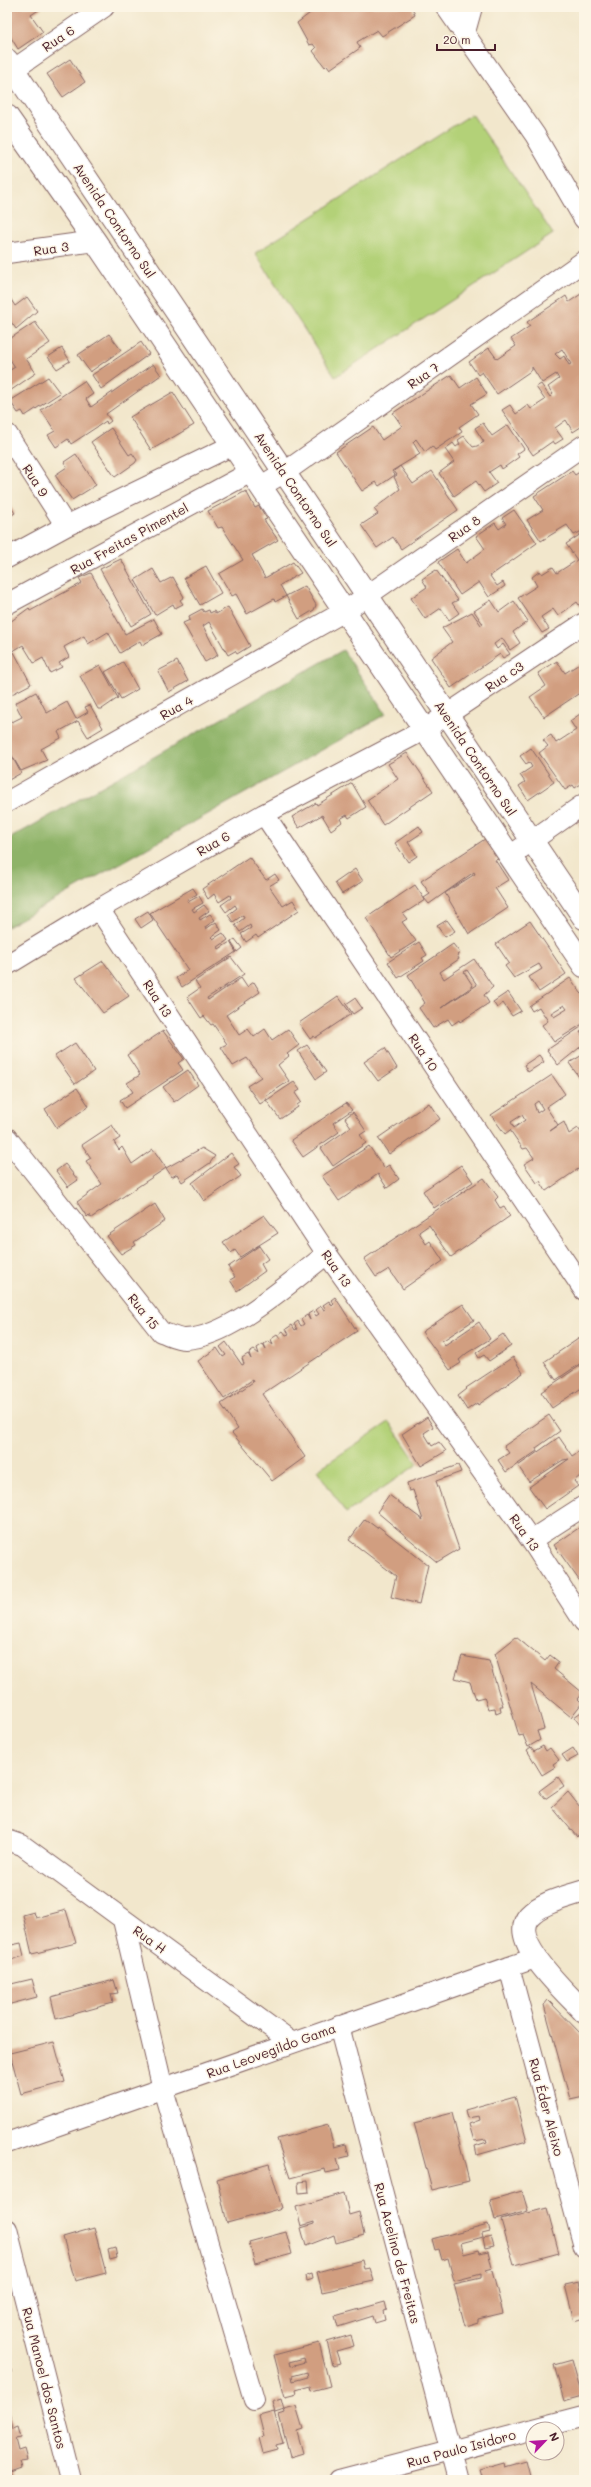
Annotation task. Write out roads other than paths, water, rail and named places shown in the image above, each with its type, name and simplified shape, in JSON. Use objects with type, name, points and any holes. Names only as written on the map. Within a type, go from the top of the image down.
[{"type":"street","name":"Rua 6","points":[[9,68],[104,7]]},
{"type":"street","points":[[446,7],[465,32],[535,135],[584,219]]},
{"type":"street","points":[[465,32],[472,7]]},
{"type":"street","name":"Avenida Contorno Sul","points":[[9,68],[285,472],[584,918]]},
{"type":"street","name":"Avenida Contorno Sul","points":[[7,116],[95,241],[584,966]]},
{"type":"street","name":"Rua 3","points":[[7,253],[95,241]]},
{"type":"street","name":"Rua 7","points":[[256,479],[285,472],[584,262]]},
{"type":"street","name":"Rua 9","points":[[7,434],[66,526]]},
{"type":"street","points":[[7,558],[66,526],[233,445]]},
{"type":"street","name":"Rua 8","points":[[345,611],[366,594],[584,445]]},
{"type":"street","name":"Rua Freitas Pimentel","points":[[7,604],[256,479]]},
{"type":"street","name":"Rua 4","points":[[7,802],[345,611]]},
{"type":"street","name":"Rua c3","points":[[424,730],[584,623]]},
{"type":"street","name":"Rua 6","points":[[7,965],[99,909],[264,814],[424,730]]},
{"type":"street","points":[[510,856],[584,804]]},
{"type":"street","name":"Rua 10","points":[[264,814],[584,1290]]},
{"type":"street","name":"Rua 13","points":[[99,909],[327,1254],[531,1540],[584,1622]]},
{"type":"street","name":"Rua 15","points":[[7,1138],[161,1332],[184,1339],[211,1334],[236,1322],[327,1254]]},
{"type":"street","points":[[531,1540],[584,1506]]},
{"type":"street","name":"Rua H","points":[[7,1840],[22,1845],[290,2042]]},
{"type":"street","points":[[584,1891],[554,1901],[537,1910],[528,1917],[524,1926],[524,1937],[535,1958],[584,2012]]},
{"type":"street","points":[[123,1920],[163,2089],[254,2400]]},
{"type":"street","name":"Rua Leovegildo Gama","points":[[7,2142],[163,2089],[290,2042],[535,1958]]},
{"type":"street","name":"Rua Éder Aleixo","points":[[509,1967],[584,2247]]},
{"type":"street","name":"Rua Acelino de Freitas","points":[[339,2026],[458,2480]]},
{"type":"street","name":"Rua Manoel dos Santos","points":[[7,2229],[71,2480]]},
{"type":"street","name":"Rua Paulo Isidoro","points":[[339,2480],[584,2416]]}]
